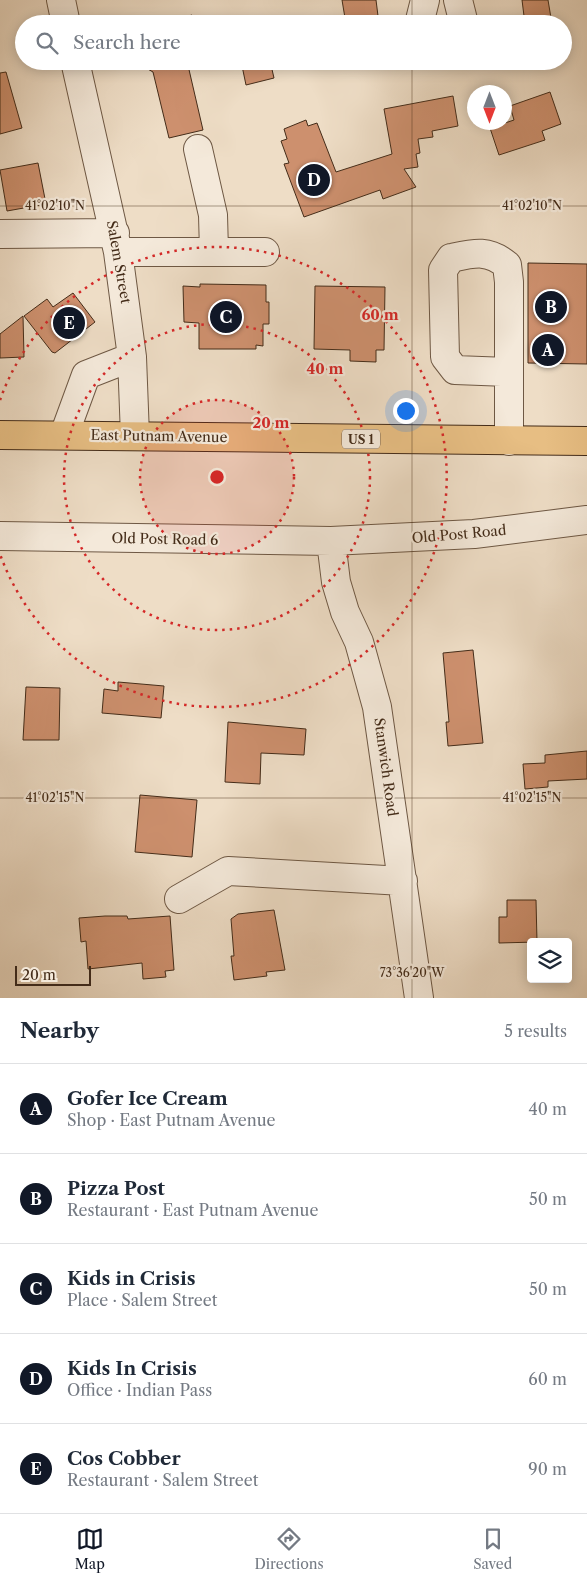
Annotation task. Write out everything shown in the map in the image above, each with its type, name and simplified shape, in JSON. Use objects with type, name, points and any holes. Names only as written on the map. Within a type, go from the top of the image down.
[{"type":"main road","name":"East Putnam Avenue","points":[[0,434],[587,441]]},
{"type":"street","points":[[61,0],[64,15]]},
{"type":"street","points":[[421,15],[425,0]]},
{"type":"street","points":[[458,0],[462,15]]},
{"type":"street","name":"Salem Street","points":[[77,70],[117,243],[132,357],[135,436]]},
{"type":"street","points":[[198,150],[213,215],[214,251]]},
{"type":"street","points":[[0,234],[214,251],[265,252]]},
{"type":"street","points":[[64,435],[86,375],[132,357]]},
{"type":"street","points":[[508,372],[509,440]]},
{"type":"street","name":"Old Post Road","points":[[331,541],[474,534],[587,520]]},
{"type":"street","name":"Old Post Road 6","points":[[0,536],[331,541]]},
{"type":"street","name":"Stanwich Road","points":[[331,541],[336,582],[344,612],[359,642],[378,707],[418,998]]},
{"type":"street","points":[[179,900],[228,871],[403,881]]},
{"type":"building","points":[[342,0],[376,0],[378,15],[344,15]]},
{"type":"building","points":[[522,0],[548,0],[550,15],[524,15]]},
{"type":"building","points":[[150,70],[189,70],[203,130],[169,138],[153,72]]},
{"type":"building","points":[[243,70],[272,70],[274,78],[246,85]]},
{"type":"building","points":[[6,72],[22,128],[0,134],[0,73]]},
{"type":"building","points":[[550,92],[561,124],[542,131],[545,140],[499,155],[491,130],[512,130],[512,121],[514,120],[512,105]]},
{"type":"building","points":[[453,96],[458,126],[432,131],[433,137],[418,139],[420,153],[416,154],[418,167],[404,169],[416,187],[383,199],[380,190],[304,217],[284,164],[289,163],[281,141],[287,139],[284,129],[306,120],[308,126],[317,123],[336,172],[392,154],[384,109]]},
{"type":"building","points":[[38,163],[46,204],[7,211],[0,170]]},
{"type":"building","points":[[528,263],[587,264],[587,364],[528,363]]},
{"type":"building","points":[[200,284],[266,285],[266,302],[269,302],[269,324],[263,324],[263,346],[256,345],[256,349],[199,349],[199,323],[184,322],[183,286],[200,287]]},
{"type":"building","points":[[315,286],[385,287],[384,350],[376,350],[376,362],[350,361],[350,350],[314,349]]},
{"type":"building","points":[[73,293],[95,322],[55,353],[52,352],[24,316],[47,299],[53,307]]},
{"type":"building","points":[[23,316],[24,357],[0,358],[0,334]]},
{"type":"building","points":[[473,650],[483,743],[448,746],[446,722],[449,722],[443,653]]},
{"type":"building","points":[[118,682],[164,686],[161,718],[102,713],[104,689],[118,691]]},
{"type":"building","points":[[26,687],[60,688],[59,740],[23,740]]},
{"type":"building","points":[[228,722],[306,729],[304,755],[261,753],[260,784],[225,782]]},
{"type":"building","points":[[587,751],[587,779],[548,781],[548,787],[525,789],[523,764],[545,763],[545,755]]},
{"type":"building","points":[[140,795],[197,800],[192,857],[135,852]]},
{"type":"building","points":[[507,900],[536,900],[537,938],[527,938],[527,942],[499,943],[499,917],[507,917]]},
{"type":"building","points":[[274,910],[285,970],[266,972],[267,976],[234,980],[231,956],[234,956],[231,919],[238,914]]},
{"type":"building","points":[[127,916],[128,919],[170,916],[174,970],[165,971],[166,977],[143,979],[142,963],[88,969],[86,941],[81,942],[79,918]]},
{"type":"place","name":"Kids In Crisis","points":[[314,180]]},
{"type":"place","name":"Pizza Post","points":[[551,307]]},
{"type":"place","name":"Kids in Crisis","points":[[226,317]]},
{"type":"place","name":"Cos Cobber","points":[[69,323]]},
{"type":"place","name":"Gofer Ice Cream","points":[[548,350]]}]
